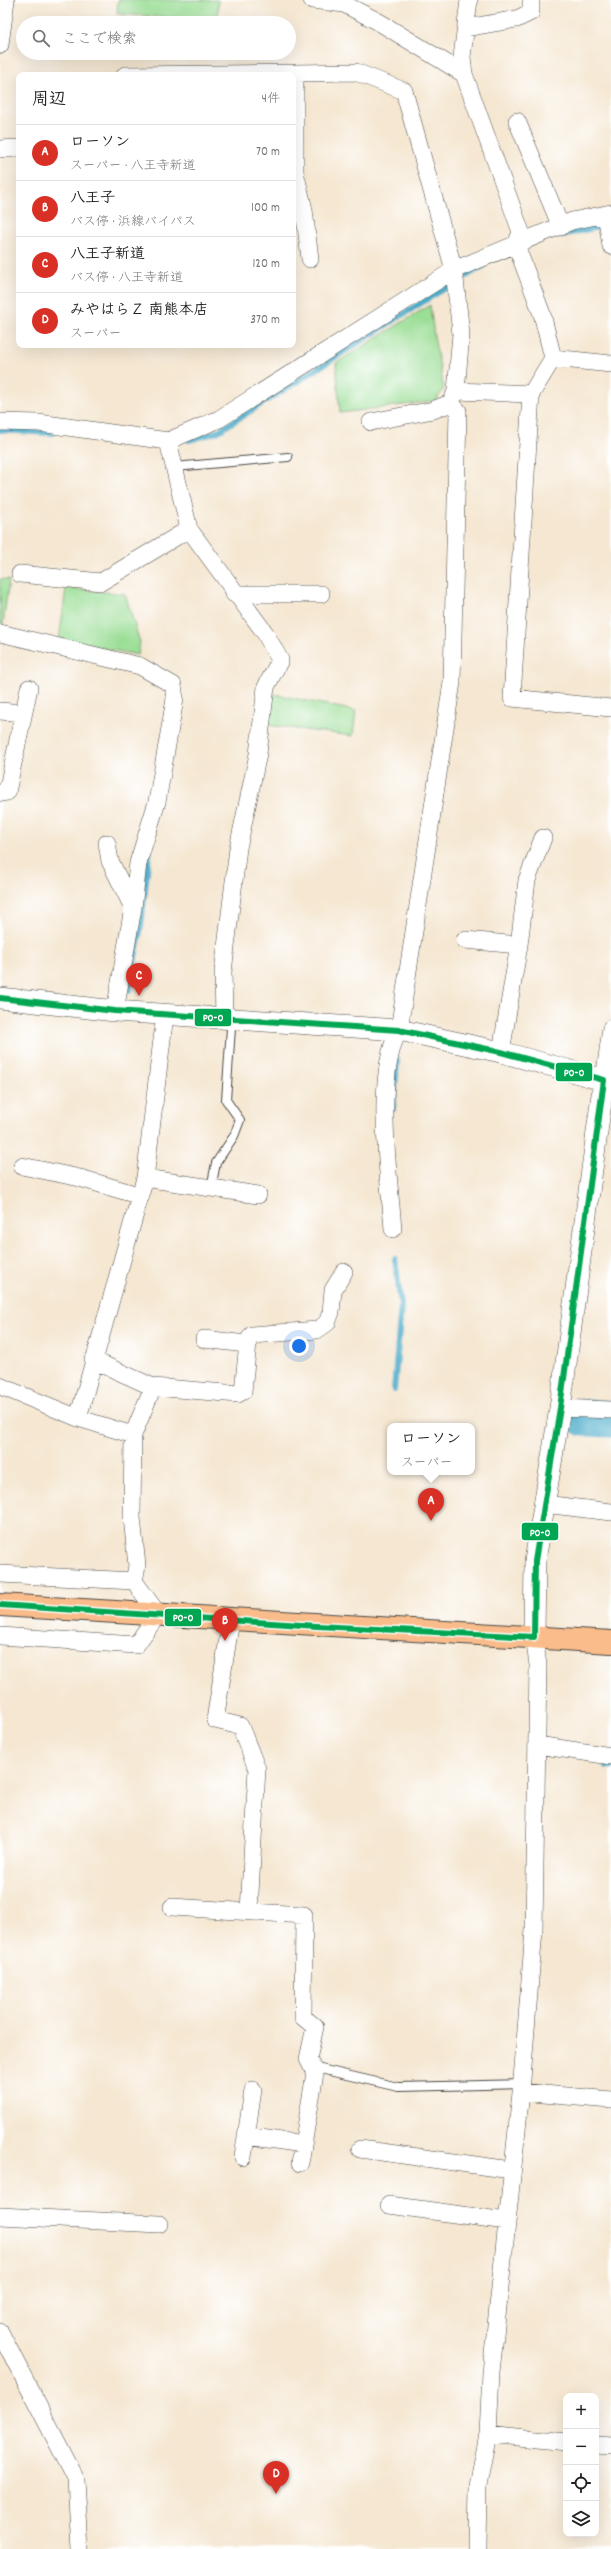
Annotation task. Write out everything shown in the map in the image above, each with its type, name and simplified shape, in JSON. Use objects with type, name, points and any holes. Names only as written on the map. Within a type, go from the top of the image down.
[{"type":"highway","points":[[0,1605],[611,1642]]},
{"type":"street","points":[[0,45],[6,0]]},
{"type":"street","points":[[312,0],[344,4],[379,22],[464,74]]},
{"type":"street","points":[[469,0],[462,57],[464,74],[521,232],[516,245],[537,299],[553,358],[531,394],[512,698],[611,708]]},
{"type":"street","points":[[466,28],[517,19],[531,12],[530,0]]},
{"type":"street","points":[[296,73],[356,72],[404,91],[454,270],[461,334],[453,397],[458,411],[452,682],[399,1030],[391,1044],[384,1116],[393,1229]]},
{"type":"street","points":[[517,121],[561,227]]},
{"type":"street","points":[[0,149],[16,148]]},
{"type":"street","points":[[296,180],[304,210],[310,259]]},
{"type":"street","points":[[0,422],[39,423],[168,441],[219,419],[454,270],[561,227],[572,221],[608,213],[611,246]]},
{"type":"street","points":[[553,358],[611,364]]},
{"type":"street","points":[[371,422],[433,410],[453,397],[531,394]]},
{"type":"street","points":[[168,441],[189,529],[234,594],[265,633],[280,660],[266,687],[258,754],[238,848],[223,972],[224,1018]]},
{"type":"street","points":[[20,574],[101,582],[189,529]]},
{"type":"street","points":[[234,594],[321,594]]},
{"type":"street","points":[[0,633],[140,666],[173,685],[175,698],[157,802],[138,863],[133,908],[115,1011]]},
{"type":"street","points":[[0,794],[7,792],[29,688]]},
{"type":"street","points":[[0,711],[23,713]]},
{"type":"street","points":[[501,1052],[519,945],[527,880],[543,838]]},
{"type":"street","points":[[107,843],[110,861],[133,908]]},
{"type":"street","points":[[465,940],[519,945]]},
{"type":"street","points":[[0,998],[115,1011],[399,1030],[501,1052],[608,1081]]},
{"type":"street","points":[[78,1418],[145,1178],[165,1015]]},
{"type":"street","points":[[477,2549],[478,2485],[488,2434],[491,2372],[511,2170],[521,2088],[534,1930],[538,1665],[534,1637],[535,1561],[560,1408],[608,1081],[611,1028]]},
{"type":"street","points":[[22,1166],[80,1178],[141,1196]]},
{"type":"street","points":[[145,1178],[258,1195]]},
{"type":"street","points":[[93,1360],[153,1387],[241,1392],[248,1343],[252,1335],[317,1330],[327,1323],[331,1312],[333,1290],[344,1272]]},
{"type":"street","points":[[204,1339],[248,1343]]},
{"type":"street","points":[[0,1386],[78,1418],[133,1435]]},
{"type":"street","points":[[0,1636],[136,1645],[158,1614],[134,1581],[137,1566],[132,1517],[133,1435],[153,1387]]},
{"type":"street","points":[[560,1408],[611,1410]]},
{"type":"street","points":[[544,1504],[611,1512]]},
{"type":"street","points":[[0,1574],[134,1581]]},
{"type":"street","points":[[231,1620],[215,1720],[240,1726],[257,1769],[249,1911]]},
{"type":"street","points":[[537,1745],[611,1756]]},
{"type":"street","points":[[172,1906],[304,1915],[303,2017],[315,2027],[308,2059],[315,2073],[300,2163]]},
{"type":"street","points":[[521,2088],[611,2100]]},
{"type":"street","points":[[243,2157],[253,2090]]},
{"type":"street","points":[[246,2136],[303,2144]]},
{"type":"street","points":[[360,2149],[511,2170]]},
{"type":"street","points":[[389,2205],[506,2222]]},
{"type":"street","points":[[0,2216],[159,2224]]},
{"type":"street","points":[[0,2332],[76,2479],[80,2549]]},
{"type":"street","points":[[488,2434],[563,2442]]},
{"type":"street","points":[[599,2445],[611,2446]]},
{"type":"lane","points":[[174,467],[288,457]]},
{"type":"lane","points":[[211,1188],[216,1163],[234,1136],[240,1120],[226,1100],[231,1028],[224,1018]]},
{"type":"lane","points":[[312,2066],[398,2087],[521,2088]]},
{"type":"green space","points":[[118,0],[218,0],[218,16],[146,16],[117,14]]},
{"type":"green space","points":[[430,305],[444,389],[435,401],[340,413],[336,363]]},
{"type":"green space","points":[[0,579],[9,580],[3,624],[0,623]]},
{"type":"green space","points":[[66,588],[125,594],[140,642],[138,655],[59,640]]},
{"type":"green space","points":[[269,693],[356,711],[353,736],[266,725]]},
{"type":"waterway","points":[[560,235],[607,225]]},
{"type":"waterway","points":[[189,440],[217,432],[432,296],[483,266]]},
{"type":"waterway","points":[[0,430],[52,433]]},
{"type":"waterway","points":[[129,990],[141,925],[149,853]]},
{"type":"waterway","points":[[393,1109],[397,1060]]},
{"type":"waterway","points":[[394,1390],[401,1306],[395,1259]]},
{"type":"waterway","points":[[584,1418],[611,1419]]},
{"type":"transit line","name":"P0-0","points":[[0,998],[115,1011],[399,1030],[501,1052],[604,1080],[560,1408],[535,1561],[534,1637],[317,1626],[0,1605]]},
{"type":"place","name":"八王子新道","points":[[139,996]]},
{"type":"place","name":"ローソン","points":[[431,1521]]},
{"type":"place","name":"八王子","points":[[225,1641]]},
{"type":"place","name":"みやはらＺ 南熊本店","points":[[276,2494]]}]
